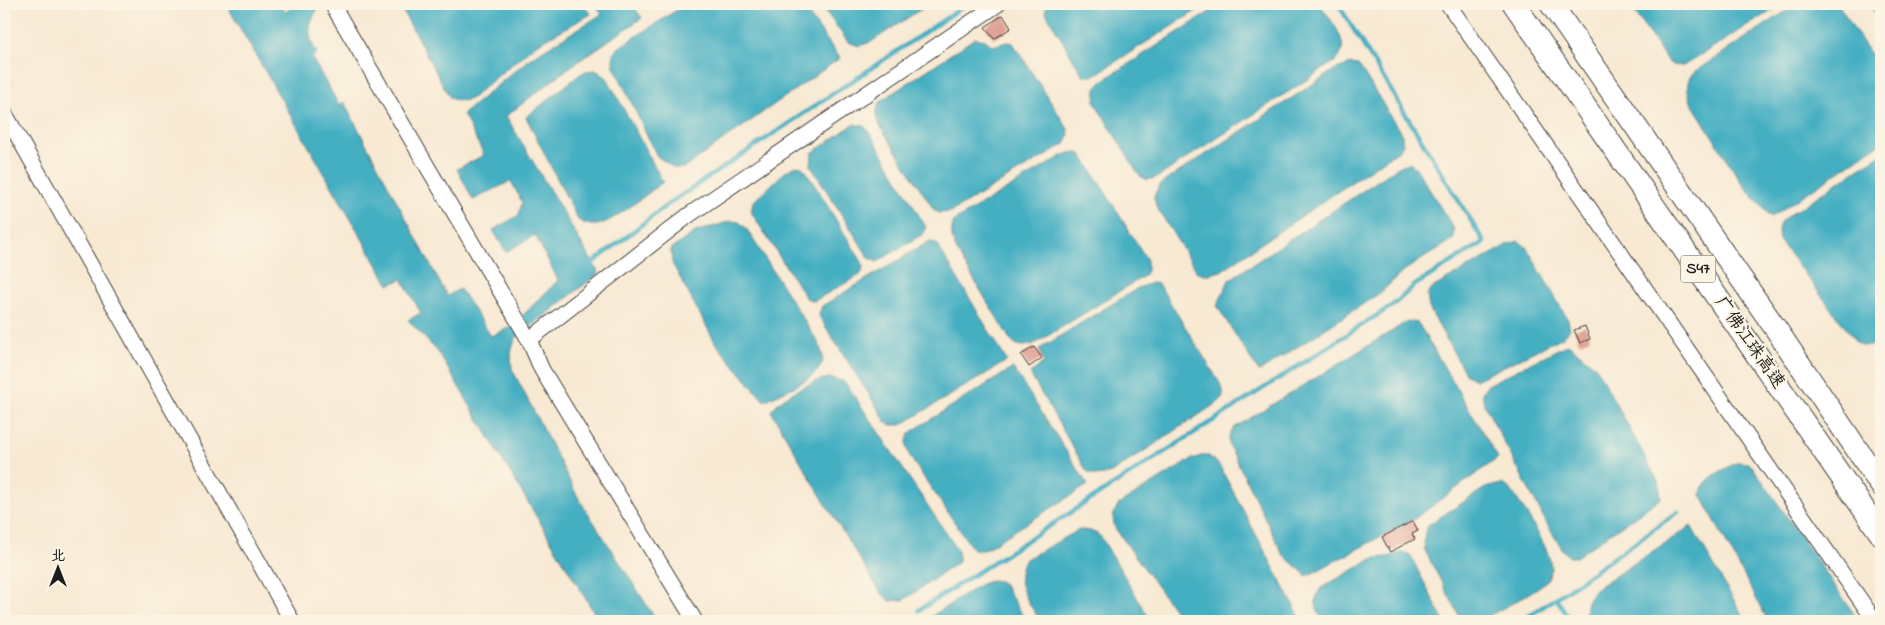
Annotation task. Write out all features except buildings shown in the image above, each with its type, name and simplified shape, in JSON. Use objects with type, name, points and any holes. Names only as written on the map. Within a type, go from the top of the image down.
[{"type":"highway","name":"广佛江珠高速","points":[[1514,4],[1881,534]]},
{"type":"highway","name":"广佛江珠高速","points":[[1551,4],[1778,332],[1881,485]]},
{"type":"street","points":[[332,4],[530,340],[542,370],[695,621]]},
{"type":"street","points":[[530,340],[689,214],[998,4]]},
{"type":"street","points":[[1448,4],[1875,621]]},
{"type":"street","points":[[4,112],[292,621]]},
{"type":"water","points":[[226,4],[280,4],[285,12],[296,4],[320,4],[310,28],[311,40],[317,53],[312,58],[339,105],[344,102],[447,296],[460,289],[491,336],[511,327],[558,280],[535,235],[506,252],[493,230],[519,215],[522,202],[511,181],[473,200],[457,169],[484,155],[463,114],[529,59],[602,14],[595,4],[632,4],[642,18],[570,67],[506,116],[599,273],[515,339],[511,353],[512,369],[579,499],[657,621],[599,621],[438,352],[408,320],[421,313],[402,279],[389,285]]},
{"type":"water","points":[[402,4],[584,4],[591,14],[535,45],[474,97],[467,100],[459,100],[450,98],[400,6]]},
{"type":"water","points":[[686,4],[801,4],[840,58],[684,168],[674,168],[657,156],[614,66],[613,59],[618,48]]},
{"type":"water","points":[[820,4],[929,4],[871,42],[859,46],[848,42]]},
{"type":"water","points":[[1046,4],[1207,4],[1093,76],[1085,76],[1046,13]]},
{"type":"water","points":[[1222,4],[1320,4],[1338,31],[1342,46],[1341,53],[1337,60],[1158,177],[1146,179],[1139,175],[1098,108],[1095,102],[1096,88],[1102,81]]},
{"type":"water","points":[[1629,4],[1783,4],[1683,66],[1673,65],[1668,62]]},
{"type":"water","points":[[1797,4],[1838,4],[1872,56],[1881,73],[1881,143],[1771,217],[1742,184],[1691,102],[1688,82],[1694,72]]},
{"type":"water","points":[[1869,4],[1881,4],[1881,24],[1880,23]]},
{"type":"water","points":[[975,38],[985,40],[993,46],[1007,42],[1013,43],[1068,129],[1069,135],[1065,144],[951,212],[939,213],[934,210],[880,126],[877,110],[881,101]]},
{"type":"water","points":[[1351,64],[1358,65],[1362,70],[1402,135],[1403,145],[1399,150],[1221,271],[1206,275],[1197,272],[1156,206],[1154,197],[1159,185],[1336,69]]},
{"type":"water","points":[[596,70],[607,78],[663,182],[612,219],[594,225],[578,220],[526,117],[579,75],[586,71]]},
{"type":"water","points":[[854,124],[864,126],[869,131],[926,227],[923,234],[877,262],[869,258],[811,166],[812,153]]},
{"type":"water","points":[[1076,152],[1082,155],[1086,161],[1147,260],[1147,271],[1144,276],[1038,342],[1021,346],[1011,341],[959,255],[952,238],[954,221],[1062,156]]},
{"type":"water","points":[[1881,154],[1881,341],[1866,346],[1857,343],[1779,240],[1778,230],[1782,220]]},
{"type":"water","points":[[1409,163],[1416,168],[1454,229],[1454,239],[1405,270],[1380,293],[1259,372],[1217,306],[1229,280],[1400,166]]},
{"type":"water","points":[[796,166],[802,167],[806,171],[863,265],[860,275],[814,301],[806,298],[751,212],[753,202],[786,171]]},
{"type":"water","points":[[731,221],[739,222],[746,228],[819,344],[823,361],[819,369],[806,380],[764,401],[716,344],[672,263],[671,249],[695,232]]},
{"type":"water","points":[[930,241],[937,244],[1007,361],[901,425],[891,425],[887,423],[819,314],[822,306]]},
{"type":"water","points":[[1519,241],[1527,248],[1568,320],[1570,329],[1563,337],[1476,380],[1466,375],[1429,308],[1427,295],[1434,287],[1509,244]]},
{"type":"water","points":[[1152,283],[1158,284],[1163,291],[1221,385],[1223,395],[1220,401],[1111,473],[1095,475],[1086,470],[1030,374],[1044,362],[1039,349],[1138,288]]},
{"type":"water","points":[[1408,321],[1418,323],[1498,458],[1414,519],[1307,576],[1283,555],[1229,445],[1230,434],[1234,428]]},
{"type":"water","points":[[1568,344],[1596,367],[1659,483],[1661,498],[1576,557],[1570,557],[1565,553],[1549,528],[1484,404],[1482,393],[1487,385]]},
{"type":"water","points":[[1013,368],[1088,485],[984,550],[977,550],[972,548],[912,460],[907,449],[907,442],[912,431]]},
{"type":"water","points":[[829,378],[843,381],[849,388],[958,551],[958,562],[904,600],[890,601],[881,593],[771,411],[782,400],[797,390],[814,382]]},
{"type":"water","points":[[1209,456],[1219,465],[1302,621],[1182,621],[1115,528],[1114,516],[1118,505],[1192,459]]},
{"type":"water","points":[[1738,462],[1748,463],[1752,466],[1859,621],[1768,621],[1701,495],[1705,484],[1709,480]]},
{"type":"water","points":[[1501,484],[1512,491],[1536,530],[1547,551],[1551,571],[1544,583],[1521,598],[1488,616],[1468,621],[1460,617],[1425,551],[1425,531],[1428,525],[1485,488]]},
{"type":"water","points":[[1691,526],[1746,621],[1589,621],[1586,604],[1595,589]]},
{"type":"water","points":[[1079,530],[1091,531],[1101,537],[1151,621],[1040,621],[1020,583],[1022,567],[1026,559]]},
{"type":"water","points":[[1400,553],[1410,555],[1444,621],[1323,621],[1316,604],[1318,592],[1321,588],[1374,558]]},
{"type":"water","points":[[992,580],[1004,584],[1026,621],[924,621],[981,584]]},
{"type":"waterway","points":[[590,265],[667,205],[967,4]]},
{"type":"waterway","points":[[919,610],[1393,305],[1415,285],[1484,242],[1338,4]]},
{"type":"waterway","points":[[1521,621],[1678,512]]},
{"type":"waterway","points":[[1556,598],[1571,621]]}]
